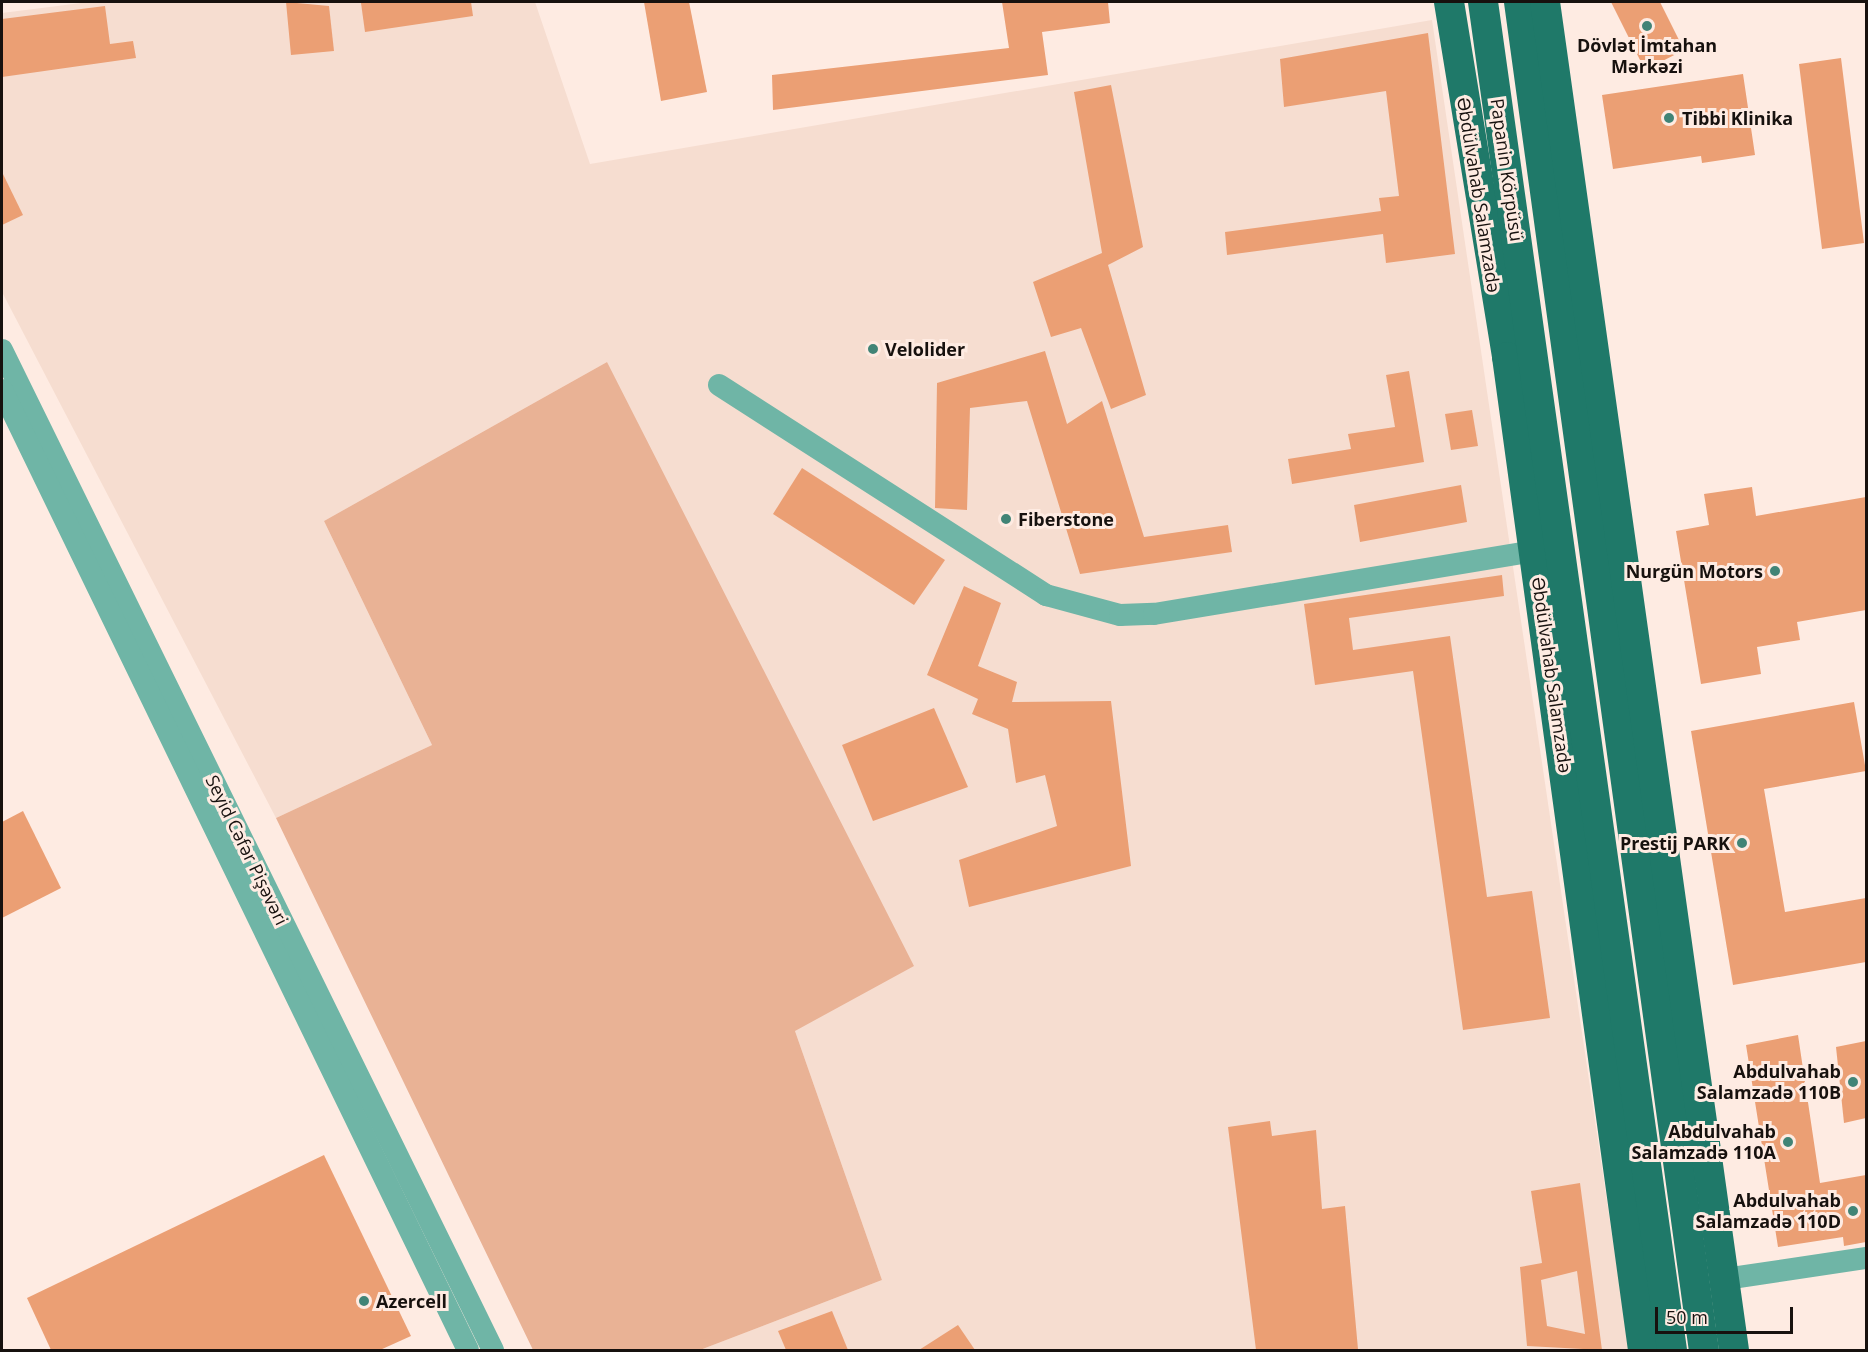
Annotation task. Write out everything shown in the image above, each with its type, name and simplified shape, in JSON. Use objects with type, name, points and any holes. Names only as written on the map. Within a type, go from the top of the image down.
[{"type":"main road","name":"Əbdülvahab Salamzadə","points":[[1449,2],[1524,470],[1643,1350]]},
{"type":"main road","name":"Papanin Körpüsü","points":[[1483,2],[1530,339]]},
{"type":"main road","name":"Papanin Körpüsü","points":[[1520,2],[1579,410]]},
{"type":"main road","points":[[1545,2],[1734,1350]]},
{"type":"main road","name":"Əbdülvahab Salamzadə","points":[[1530,339],[1672,1350]]},
{"type":"main road","points":[[1579,410],[1608,456]]},
{"type":"main road","points":[[1579,410],[1704,1350]]},
{"type":"main road","points":[[1524,470],[1541,415]]},
{"type":"main road","points":[[1608,631],[1625,585]]},
{"type":"main road","points":[[1542,597],[1573,641]]},
{"type":"street","name":"Seyid Cəfər Pişəvəri","points":[[2,350],[493,1350]]},
{"type":"street","points":[[719,385],[1046,595],[1120,615],[1154,614],[1535,551]]},
{"type":"street","name":"Seyid Cəfər Pişəvəri","points":[[2,390],[468,1350]]},
{"type":"street","points":[[1725,1279],[1866,1258]]},
{"type":"shaded area","points":[[89,2],[535,2],[590,164],[1432,20],[1629,1350],[700,1350],[882,1280],[795,1031],[607,362],[324,521],[432,745],[276,818],[2,292],[2,13]]},
{"type":"shaded area","points":[[607,362],[914,966],[795,1031],[882,1280],[700,1350],[533,1350],[276,818],[432,745],[324,521]]},
{"type":"building","points":[[286,2],[329,6],[334,51],[291,55]]},
{"type":"building","points":[[471,2],[473,16],[365,32],[361,3]]},
{"type":"building","points":[[644,2],[689,2],[707,92],[661,101]]},
{"type":"building","points":[[1002,2],[1108,2],[1110,23],[1042,32],[1048,75],[773,110],[772,75],[1009,48]]},
{"type":"building","name":"Dövlət İmtahan Mərkəzi","points":[[1611,2],[1660,2],[1684,50],[1645,70]]},
{"type":"building","points":[[105,6],[110,44],[133,41],[136,58],[2,77],[2,19]]},
{"type":"building","points":[[1428,33],[1455,254],[1386,263],[1383,234],[1227,255],[1225,232],[1381,211],[1379,198],[1399,196],[1386,91],[1284,107],[1280,59]]},
{"type":"building","points":[[1841,58],[1864,243],[1822,249],[1799,64]]},
{"type":"building","points":[[1743,74],[1755,155],[1702,163],[1701,156],[1613,169],[1602,95]]},
{"type":"building","points":[[1111,85],[1143,247],[1108,265],[1146,395],[1111,409],[1081,328],[1051,337],[1033,282],[1102,253],[1074,92]]},
{"type":"building","points":[[2,172],[23,215],[2,225]]},
{"type":"building","points":[[1045,351],[1067,424],[1102,401],[1144,537],[1228,525],[1232,552],[1080,574],[1027,401],[970,408],[967,510],[935,508],[937,383]]},
{"type":"building","points":[[1409,371],[1424,462],[1292,484],[1288,459],[1351,449],[1348,434],[1395,427],[1386,375]]},
{"type":"building","points":[[1472,410],[1478,446],[1451,450],[1445,414]]},
{"type":"building","points":[[802,468],[945,560],[914,605],[773,514]]},
{"type":"building","points":[[1461,485],[1467,522],[1360,542],[1354,505]]},
{"type":"building","name":"Nurgün Motors","points":[[1752,487],[1756,516],[1866,497],[1866,610],[1797,622],[1800,640],[1757,647],[1761,674],[1701,684],[1676,531],[1709,525],[1704,494]]},
{"type":"building","points":[[1502,575],[1504,596],[1349,618],[1353,650],[1450,636],[1487,897],[1532,891],[1550,1018],[1463,1030],[1413,671],[1315,685],[1304,604]]},
{"type":"building","points":[[964,586],[1001,603],[978,666],[1017,682],[1012,702],[1111,701],[1131,866],[969,907],[959,860],[1057,826],[1045,775],[1016,783],[1008,729],[972,714],[978,699],[927,675]]},
{"type":"building","name":"Prestij PARK","points":[[1854,702],[1866,771],[1764,789],[1785,912],[1866,898],[1866,962],[1733,985],[1691,731]]},
{"type":"building","points":[[934,708],[968,787],[873,821],[842,745]]},
{"type":"building","points":[[23,811],[61,888],[2,918],[2,822]]},
{"type":"building","name":"Abdulvahab Salamzadə 110A","points":[[1798,1035],[1820,1183],[1866,1175],[1866,1242],[1844,1246],[1843,1237],[1778,1247],[1746,1045]]},
{"type":"building","name":"Abdulvahab Salamzadə 110B","points":[[1866,1041],[1866,1118],[1844,1123],[1836,1047]]},
{"type":"building","points":[[1270,1121],[1272,1136],[1316,1130],[1322,1209],[1345,1206],[1358,1349],[1256,1350],[1228,1127]]},
{"type":"building","points":[[324,1155],[411,1336],[380,1350],[51,1350],[27,1298]]},
{"type":"building","points":[[1580,1183],[1602,1350],[1527,1346],[1520,1267],[1542,1263],[1531,1191]],"holes":[[[1577,1271],[1585,1334],[1547,1326],[1541,1280]]]},
{"type":"building","points":[[832,1311],[848,1350],[786,1350],[778,1331]]},
{"type":"building","points":[[958,1325],[975,1350],[919,1350]]},
{"type":"place","name":"Dövlət İmtahan Mərkəzi","points":[[1647,26]]},
{"type":"place","name":"Tibbi Klinika","points":[[1669,118]]},
{"type":"place","name":"Velolider","points":[[873,349]]},
{"type":"place","name":"Fiberstone","points":[[1006,519]]},
{"type":"place","name":"Nurgün Motors","points":[[1775,571]]},
{"type":"place","name":"Prestij PARK","points":[[1742,843]]},
{"type":"place","name":"Abdulvahab Salamzadə 110B","points":[[1853,1082]]},
{"type":"place","name":"Abdulvahab Salamzadə 110A","points":[[1788,1142]]},
{"type":"place","name":"Abdulvahab Salamzadə 110D","points":[[1853,1211]]},
{"type":"place","name":"Azercell","points":[[364,1301]]}]
